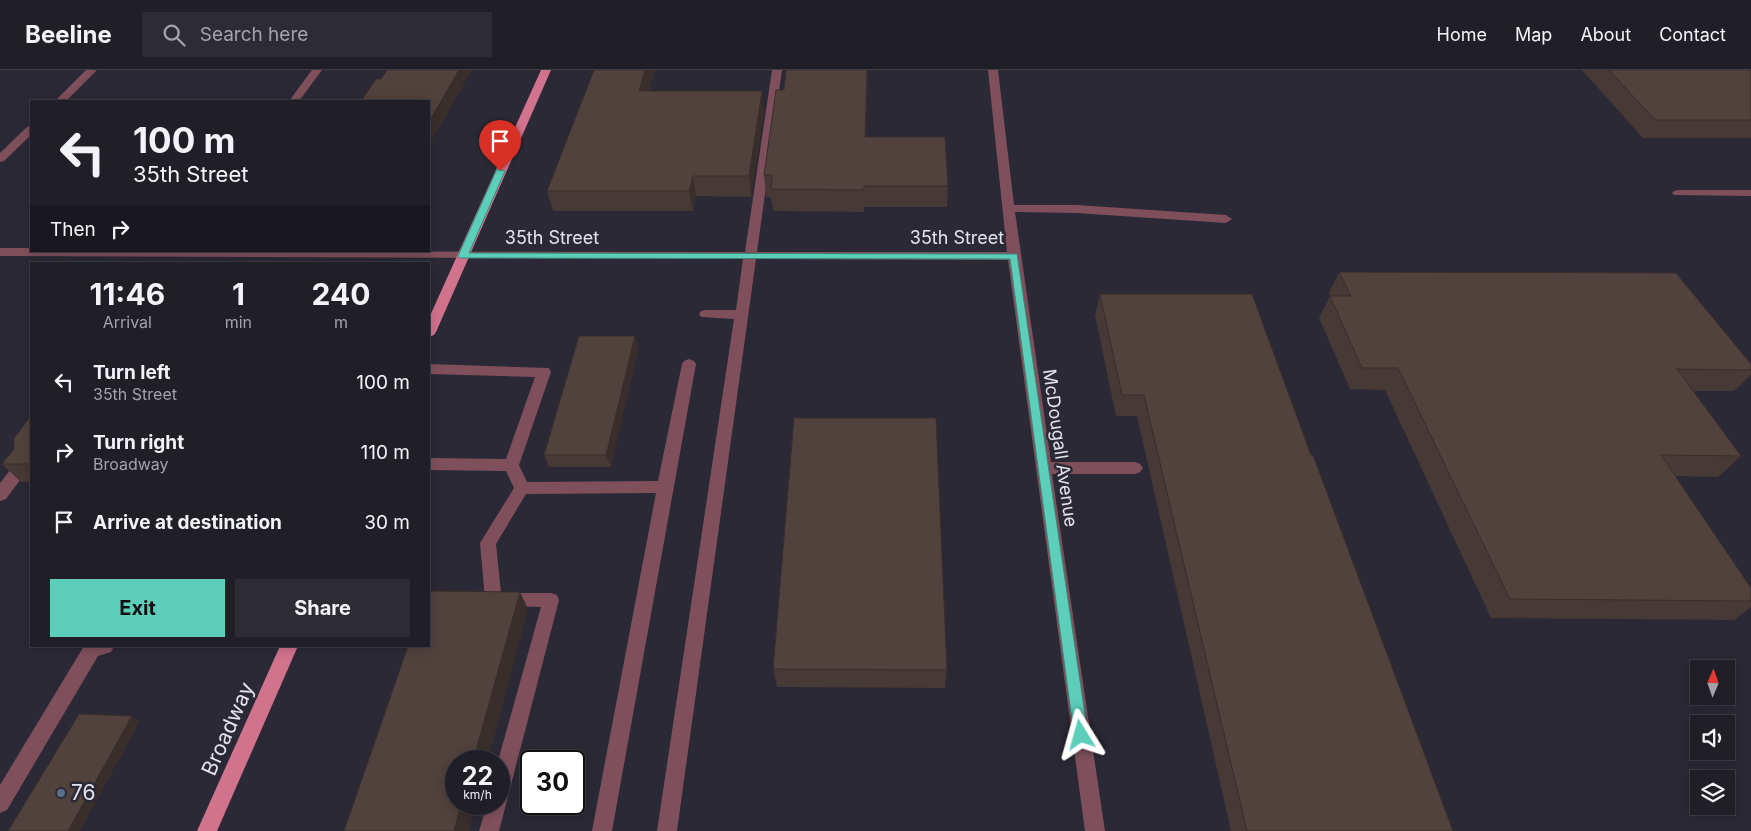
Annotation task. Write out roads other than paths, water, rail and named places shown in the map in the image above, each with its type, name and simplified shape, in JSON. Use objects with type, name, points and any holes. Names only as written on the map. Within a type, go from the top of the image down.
[{"type":"main road","points":[[430,330],[546,70]]},
{"type":"main road","name":"Broadway","points":[[207,831],[290,647]]},
{"type":"street","points":[[61,100],[92,70]]},
{"type":"street","points":[[667,831],[751,256],[768,97],[777,70]]},
{"type":"street","name":"McDougall Avenue","points":[[992,70],[1014,256],[1095,831]]},
{"type":"street","points":[[295,100],[316,71],[329,71]]},
{"type":"street","points":[[0,158],[30,130]]},
{"type":"street","points":[[1678,193],[1751,193]]},
{"type":"street","points":[[1008,208],[1076,209],[1226,219]]},
{"type":"street","name":"35th Street","points":[[0,252],[272,259],[463,256],[1014,256]]},
{"type":"street","points":[[706,314],[742,315]]},
{"type":"street","points":[[602,831],[688,364]]},
{"type":"street","points":[[430,370],[544,372],[511,465],[522,488]]},
{"type":"street","points":[[0,495],[30,455]]},
{"type":"street","points":[[430,464],[511,465]]},
{"type":"street","points":[[1044,468],[1135,468]]},
{"type":"street","points":[[522,488],[664,487]]},
{"type":"street","points":[[493,599],[488,543],[522,488]]},
{"type":"street","points":[[474,599],[551,600],[510,754]]},
{"type":"street","points":[[0,803],[92,650],[102,647]]},
{"type":"street","points":[[489,831],[493,815]]},
{"type":"place","name":"76","points":[[61,793]]}]
